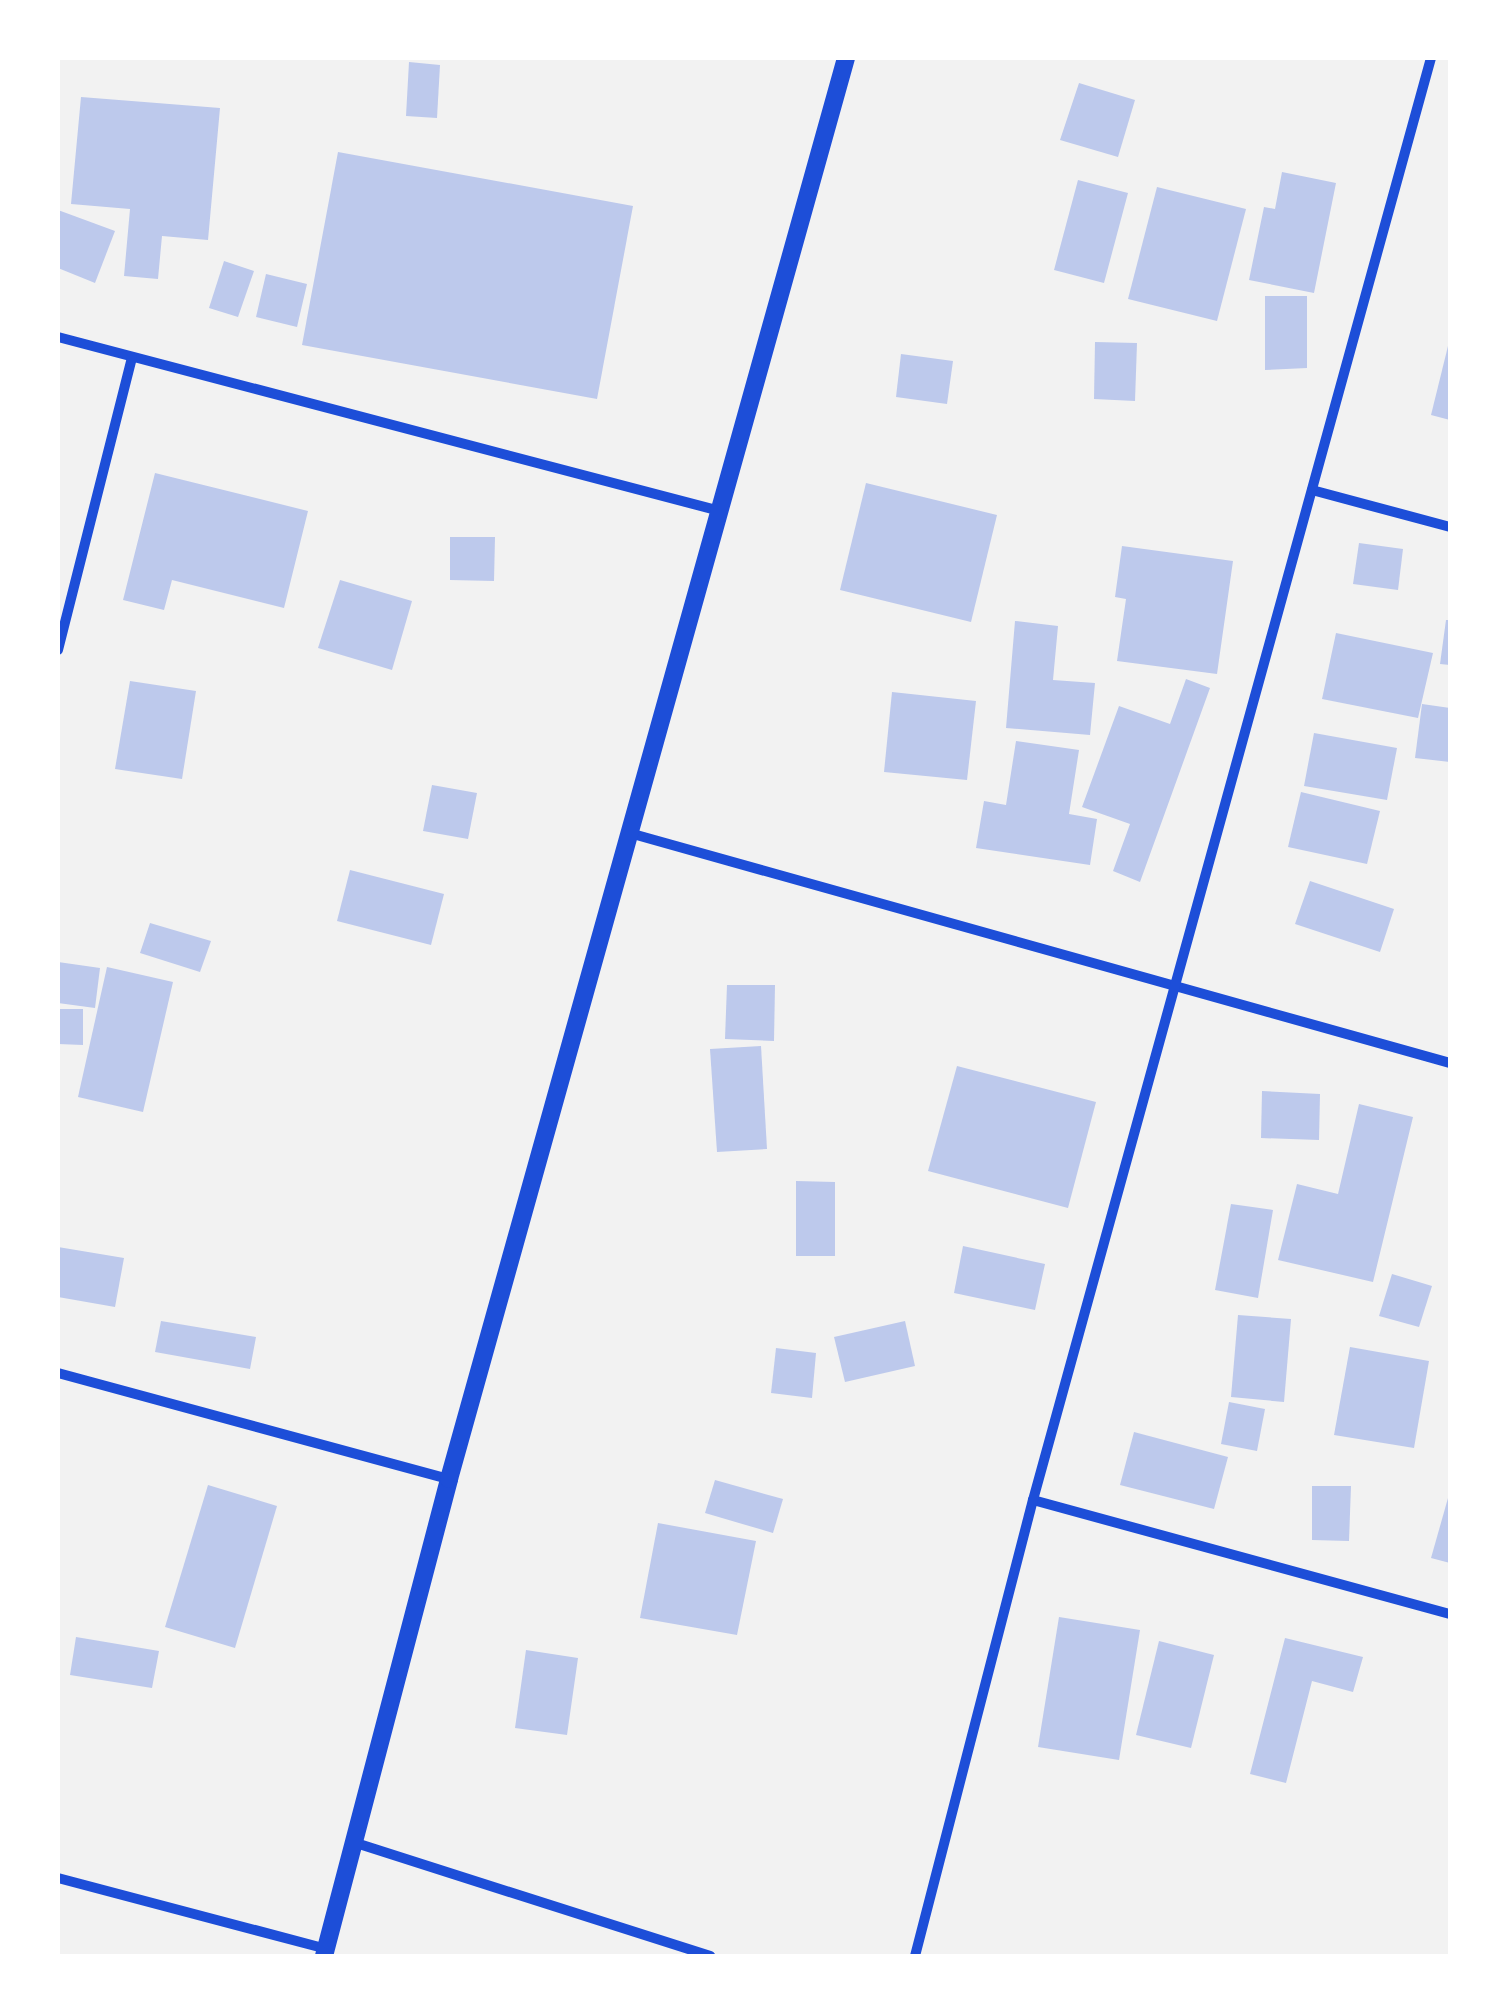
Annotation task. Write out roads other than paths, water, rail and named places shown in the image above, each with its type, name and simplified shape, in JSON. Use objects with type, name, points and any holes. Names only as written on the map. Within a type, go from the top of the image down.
[{"type":"street","points":[[58,1878],[325,1953],[449,1479],[633,834],[846,58]]},
{"type":"street","points":[[915,1956],[1033,1500],[1431,58]]},
{"type":"street","points":[[58,337],[720,512]]},
{"type":"street","points":[[58,650],[132,358]]},
{"type":"street","points":[[1312,490],[1450,527]]},
{"type":"street","points":[[633,834],[1450,1063]]},
{"type":"street","points":[[58,1374],[449,1479]]},
{"type":"street","points":[[1033,1500],[1450,1614]]},
{"type":"street","points":[[356,1843],[710,1956]]}]
